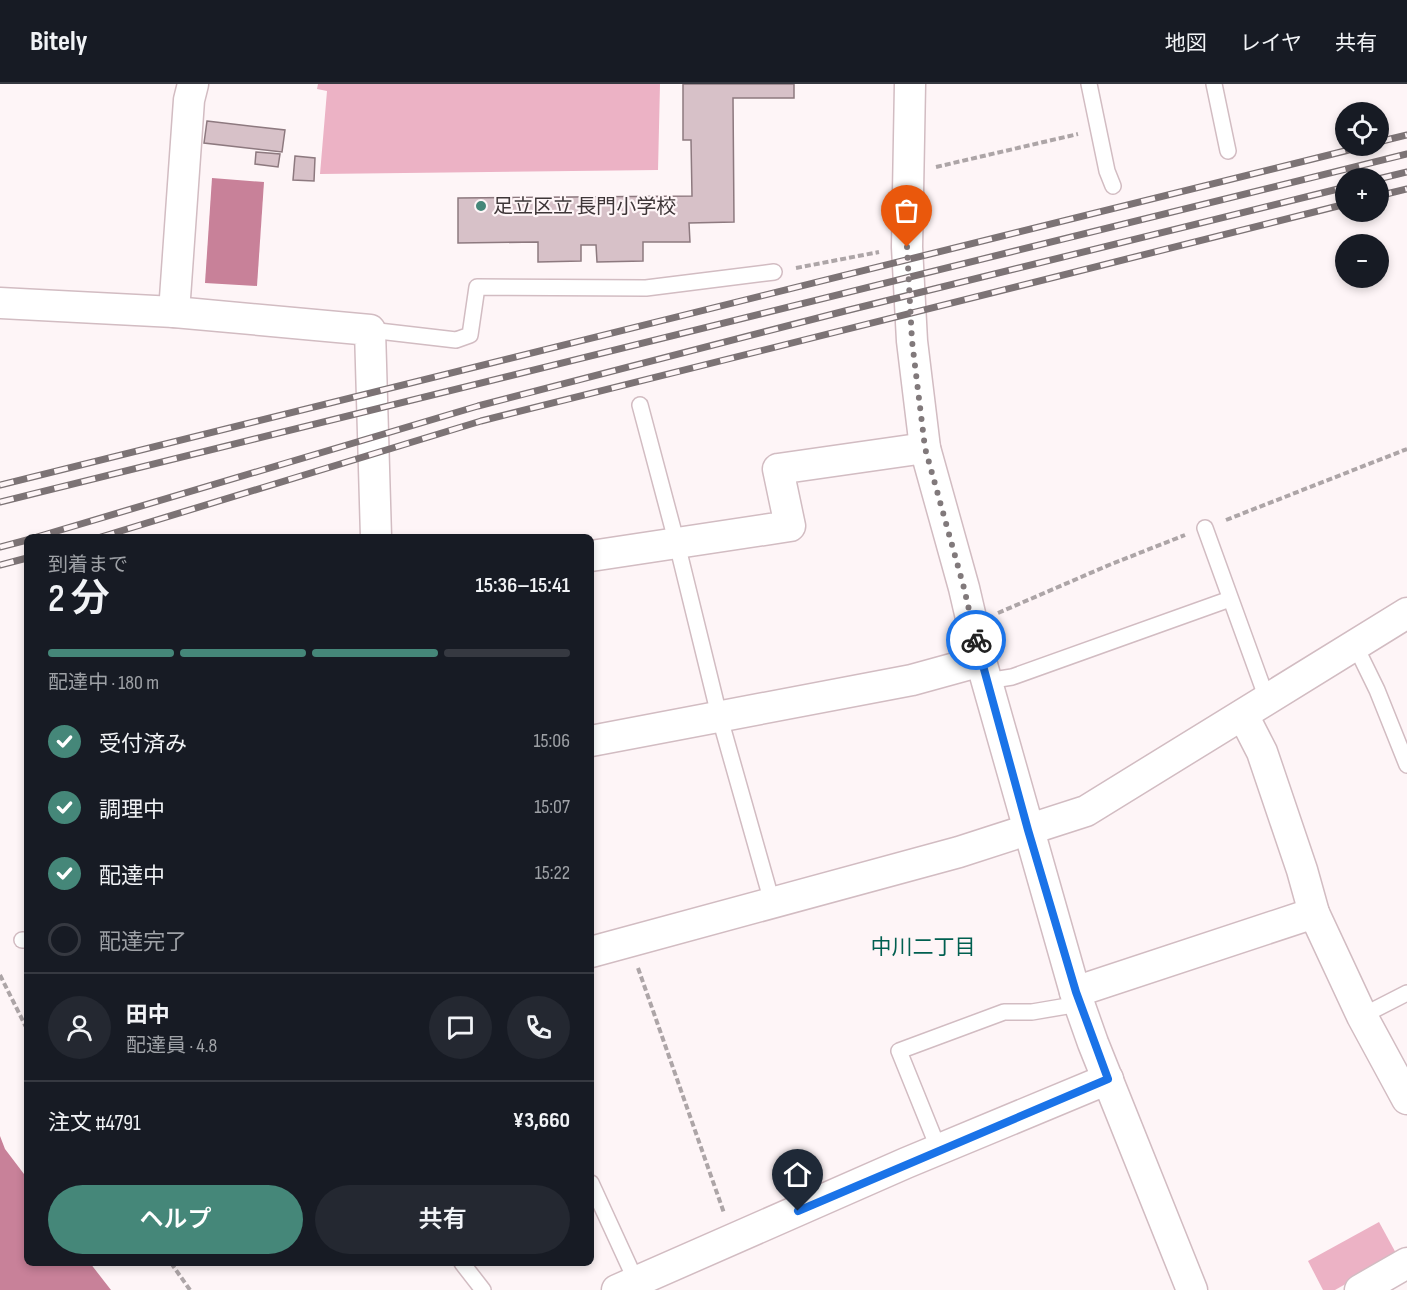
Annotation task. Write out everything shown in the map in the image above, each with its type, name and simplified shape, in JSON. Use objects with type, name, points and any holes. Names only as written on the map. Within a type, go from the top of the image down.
[{"type":"street","points":[[174,312],[189,100],[193,84]]},
{"type":"street","points":[[910,84],[907,247],[912,341],[925,448],[964,588],[984,671],[1077,998],[1192,1290]]},
{"type":"street","points":[[0,303],[174,312],[370,330],[376,534]]},
{"type":"street","points":[[594,556],[790,526],[778,469],[925,448]]},
{"type":"street","points":[[594,951],[959,852],[1086,811],[1407,613]]},
{"type":"street","points":[[594,740],[912,680],[984,671]]},
{"type":"street","points":[[1255,707],[1262,752],[1302,870],[1314,914],[1362,1016],[1407,1099]]},
{"type":"street","points":[[1077,998],[1314,914]]},
{"type":"street","points":[[627,1286],[1108,1079]]},
{"type":"street","points":[[1360,1290],[1407,1263]]},
{"type":"lane","points":[[1089,84],[1107,171],[1113,186]]},
{"type":"lane","points":[[1214,84],[1228,151]]},
{"type":"lane","points":[[370,330],[456,340],[471,335],[477,287],[646,288],[774,272]]},
{"type":"lane","points":[[640,405],[719,716],[772,902]]},
{"type":"lane","points":[[1205,528],[1230,599],[1255,707]]},
{"type":"lane","points":[[984,671],[1012,677],[1230,599]]},
{"type":"lane","points":[[1355,645],[1377,690],[1407,765]]},
{"type":"lane","points":[[1362,1016],[1407,993]]},
{"type":"lane","points":[[939,1150],[899,1051],[1004,1012],[1032,1012],[1077,998]]},
{"type":"lane","points":[[594,1192],[627,1286]]},
{"type":"lane","points":[[464,1266],[483,1290]]},
{"type":"path","points":[[909,174],[1099,129]]},
{"type":"path","points":[[774,272],[907,247]]},
{"type":"path","points":[[628,942],[733,1239]]},
{"type":"path","points":[[0,975],[24,1023]]},
{"type":"path","points":[[173,1266],[190,1290]]},
{"type":"shaded area","points":[[318,84],[660,84],[658,170],[320,174],[327,91],[317,89]]},
{"type":"shaded area","points":[[212,178],[264,182],[257,286],[205,283]]},
{"type":"shaded area","points":[[0,1136],[5,1149],[24,1174],[24,1266],[92,1266],[111,1290],[0,1290]]},
{"type":"shaded area","points":[[1379,1222],[1397,1255],[1335,1290],[1323,1290],[1308,1261]]},
{"type":"building","points":[[683,84],[794,84],[794,98],[733,98],[734,222],[689,223],[690,242],[643,242],[643,261],[597,262],[596,245],[581,245],[581,261],[538,262],[538,242],[458,243],[458,198],[692,196],[691,140],[683,140]]},
{"type":"building","points":[[207,121],[285,130],[282,152],[204,143]]},
{"type":"building","points":[[256,152],[280,154],[278,167],[255,164]]},
{"type":"building","points":[[295,156],[315,158],[314,181],[293,180]]},
{"type":"railway","points":[[1389,139],[1407,135]]},
{"type":"railway","points":[[0,485],[1335,153]]},
{"type":"railway","points":[[0,502],[1407,154]]},
{"type":"railway","points":[[1389,176],[1407,172]]},
{"type":"railway","points":[[1389,193],[1407,189]]},
{"type":"railway","points":[[47,534],[478,406],[845,311],[1335,190]]},
{"type":"railway","points":[[111,534],[481,421],[1335,207]]},
{"type":"railway","points":[[0,547],[24,541]]},
{"type":"railway","points":[[0,565],[24,559]]},
{"type":"way so far","points":[[907,247],[912,341],[925,448],[976,640]]},
{"type":"place","name":"足立区立 長門小学校","points":[[481,206]]},
{"type":"district","name":"中川二丁目","points":[[923,947]]},
{"type":"route","points":[[798,1211],[906,1163],[1108,1079],[1076,992],[1028,830],[976,640]]}]
